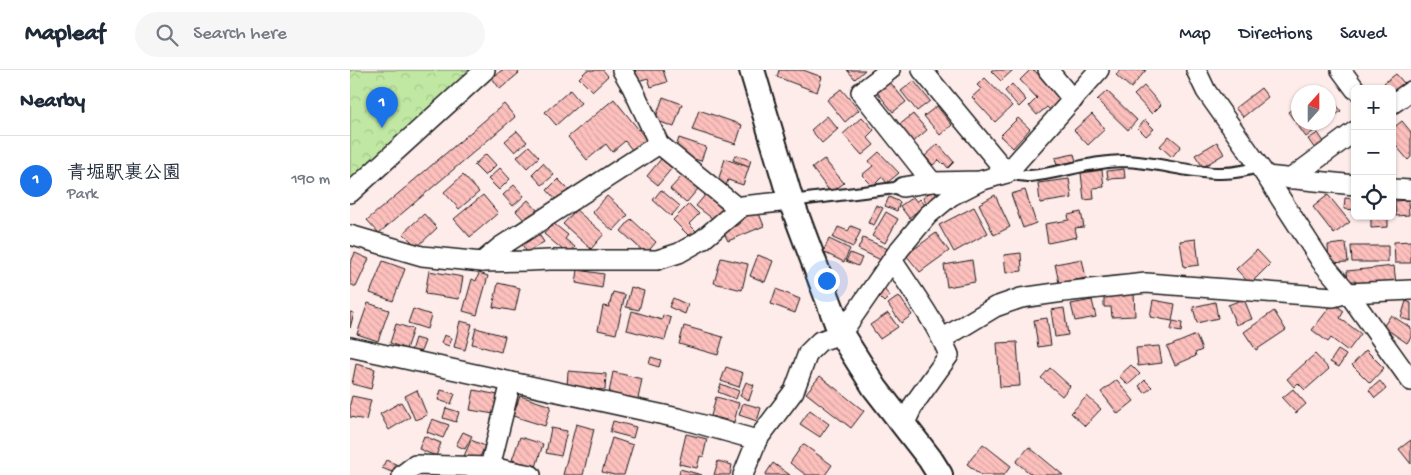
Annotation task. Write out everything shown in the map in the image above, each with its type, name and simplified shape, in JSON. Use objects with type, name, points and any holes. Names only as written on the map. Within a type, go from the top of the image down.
[{"type":"street","points":[[350,193],[486,70]]},
{"type":"street","points":[[622,70],[659,144],[739,209]]},
{"type":"street","points":[[752,70],[792,201],[841,334],[875,388],[930,459],[940,475]]},
{"type":"street","points":[[890,70],[861,92],[932,182]]},
{"type":"street","points":[[922,70],[1007,173]]},
{"type":"street","points":[[1048,70],[1073,100]]},
{"type":"street","points":[[903,187],[932,182],[980,180],[1007,173],[1099,70]]},
{"type":"street","points":[[1196,70],[1206,91],[1322,261],[1348,293],[1411,381]]},
{"type":"street","points":[[1340,70],[1352,85]]},
{"type":"street","points":[[1396,101],[1411,91]]},
{"type":"street","points":[[1290,179],[1351,134]]},
{"type":"street","points":[[482,262],[500,247],[659,144]]},
{"type":"street","points":[[1262,171],[1290,179],[1351,186]]},
{"type":"street","points":[[743,475],[757,440],[794,391],[808,353],[820,341],[841,334],[892,260],[928,215],[951,196],[980,180]]},
{"type":"street","points":[[1396,189],[1411,190]]},
{"type":"street","points":[[350,235],[422,256],[482,262],[657,260],[679,253],[702,240],[742,206],[792,201]]},
{"type":"street","points":[[892,260],[928,315],[949,355],[914,404],[904,426]]},
{"type":"street","points":[[942,339],[995,306],[1021,298],[1146,283],[1333,297],[1348,293],[1411,290]]},
{"type":"street","points":[[350,347],[678,418],[757,440]]},
{"type":"street","points":[[490,467],[511,382]]},
{"type":"street","points":[[412,472],[490,467],[531,475]]},
{"type":"lane","points":[[1007,173],[1028,176],[1092,164],[1125,161],[1159,164],[1214,173],[1262,171]]},
{"type":"lane","points":[[792,201],[903,187]]},
{"type":"green space","points":[[350,70],[480,70],[350,185]]},
{"type":"building","points":[[502,70],[517,70],[519,73],[500,89],[492,78]]},
{"type":"building","points":[[587,70],[603,70],[608,76],[592,91],[579,78]]},
{"type":"building","points":[[635,70],[663,70],[667,82],[651,87],[648,78],[638,81]]},
{"type":"building","points":[[779,70],[803,70],[822,77],[817,92],[777,77]]},
{"type":"building","points":[[847,70],[865,70],[855,79]]},
{"type":"building","points":[[992,70],[1013,70],[1001,81]]},
{"type":"building","points":[[1030,70],[1034,70],[1065,102],[1053,113],[1047,107],[1037,115],[1029,106],[1037,98],[1020,80]]},
{"type":"building","points":[[1120,70],[1146,70],[1131,88],[1116,75]]},
{"type":"building","points":[[1396,74],[1404,83],[1396,89],[1396,85],[1386,85],[1384,83]]},
{"type":"building","points":[[985,78],[1012,106],[995,122],[972,97],[981,89],[977,85]]},
{"type":"building","points":[[914,81],[930,101],[917,111],[901,91]]},
{"type":"building","points":[[890,82],[906,102],[893,112],[877,92]]},
{"type":"building","points":[[1012,84],[1026,100],[1019,107],[1005,91]]},
{"type":"building","points":[[1144,86],[1161,105],[1152,114],[1134,95]]},
{"type":"building","points":[[1261,88],[1268,97],[1243,117],[1235,108]]},
{"type":"building","points":[[841,89],[859,110],[845,122],[827,100]]},
{"type":"building","points":[[570,90],[581,103],[556,125],[545,112]]},
{"type":"building","points":[[1107,91],[1137,120],[1128,130],[1097,100]]},
{"type":"building","points":[[663,97],[682,104],[674,127],[655,120]]},
{"type":"building","points":[[614,99],[647,140],[633,151],[625,141],[612,152],[606,144],[587,160],[568,137]]},
{"type":"building","points":[[504,104],[515,117],[379,233],[367,220]]},
{"type":"building","points":[[1336,104],[1341,111],[1336,115]]},
{"type":"building","points":[[937,106],[952,125],[940,135],[924,116]]},
{"type":"building","points":[[699,110],[742,125],[736,144],[692,130]]},
{"type":"building","points":[[913,114],[927,130],[912,143],[898,126]]},
{"type":"building","points":[[1092,114],[1105,129],[1088,145],[1074,130]]},
{"type":"building","points":[[827,116],[838,129],[822,143],[811,130]]},
{"type":"building","points":[[862,117],[874,130],[867,137],[874,145],[862,155],[843,134]]},
{"type":"building","points":[[1018,118],[1030,129],[1013,148],[1000,136]]},
{"type":"building","points":[[1145,120],[1154,129],[1146,136],[1138,128]]},
{"type":"building","points":[[1402,121],[1411,132],[1411,157],[1408,160],[1396,146],[1396,126]]},
{"type":"building","points":[[1301,130],[1315,130],[1306,137]]},
{"type":"building","points":[[517,131],[527,142],[515,152],[505,141]]},
{"type":"building","points":[[1318,133],[1324,142],[1315,149],[1308,139]]},
{"type":"building","points":[[1169,136],[1181,146],[1172,157],[1160,146]]},
{"type":"building","points":[[679,138],[706,147],[701,161],[674,153]]},
{"type":"building","points":[[1217,142],[1224,154],[1203,167],[1195,155]]},
{"type":"building","points":[[938,144],[954,162],[948,168],[939,160],[933,165],[925,156]]},
{"type":"building","points":[[529,146],[539,157],[527,168],[517,157]]},
{"type":"building","points":[[879,152],[899,173],[887,183],[882,177],[873,186],[862,175],[873,166],[869,161]]},
{"type":"building","points":[[486,154],[496,165],[485,176],[474,165]]},
{"type":"building","points":[[1074,154],[1076,161],[1057,165],[1055,158]]},
{"type":"building","points":[[735,155],[751,160],[749,166],[733,160]]},
{"type":"building","points":[[661,159],[672,168],[658,185],[647,176]]},
{"type":"building","points":[[725,159],[749,167],[743,185],[728,180],[726,186],[717,184]]},
{"type":"building","points":[[824,159],[844,183],[831,193],[812,168]]},
{"type":"building","points":[[543,163],[554,175],[542,185],[532,174]]},
{"type":"building","points":[[500,168],[510,179],[499,190],[488,179]]},
{"type":"building","points":[[1124,169],[1125,178],[1108,179],[1107,171]]},
{"type":"building","points":[[1102,170],[1104,187],[1093,188],[1094,199],[1084,200],[1081,173]]},
{"type":"building","points":[[463,175],[479,192],[459,209],[444,192]]},
{"type":"building","points":[[683,175],[698,189],[686,203],[670,189]]},
{"type":"building","points":[[558,179],[569,190],[557,201],[547,190]]},
{"type":"building","points":[[1069,179],[1072,198],[1040,203],[1038,183]]},
{"type":"building","points":[[514,185],[524,196],[513,206],[503,195]]},
{"type":"building","points":[[661,190],[680,206],[671,216],[653,200]]},
{"type":"building","points":[[934,190],[939,198],[928,205],[923,197]]},
{"type":"building","points":[[1025,190],[1036,223],[1023,228],[1011,194]]},
{"type":"building","points":[[706,194],[726,210],[717,222],[696,206]]},
{"type":"building","points":[[483,195],[498,213],[470,237],[454,219]]},
{"type":"building","points":[[995,195],[1010,227],[994,235],[979,204]]},
{"type":"building","points":[[1328,195],[1350,222],[1334,234],[1313,207]]},
{"type":"building","points":[[607,196],[628,215],[613,231],[592,212]]},
{"type":"building","points":[[889,197],[900,202],[897,211],[885,206]]},
{"type":"building","points":[[913,197],[917,202],[920,199],[925,205],[909,218],[900,206]]},
{"type":"building","points":[[1345,198],[1351,199],[1351,210],[1344,209]]},
{"type":"building","points":[[528,200],[538,211],[526,222],[516,211]]},
{"type":"building","points":[[1408,200],[1409,215],[1396,216],[1396,201]]},
{"type":"building","points":[[689,204],[699,214],[689,224],[696,231],[690,237],[673,220]]},
{"type":"building","points":[[876,205],[883,208],[874,225],[868,223]]},
{"type":"building","points":[[974,207],[988,233],[954,252],[939,225]]},
{"type":"building","points":[[576,210],[604,234],[591,249],[563,224]]},
{"type":"building","points":[[758,211],[764,226],[728,241],[723,231],[740,224],[738,220]]},
{"type":"building","points":[[886,212],[898,219],[885,243],[872,236]]},
{"type":"building","points":[[1081,212],[1084,227],[1075,228],[1077,237],[1048,243],[1045,224],[1069,220],[1068,215]]},
{"type":"building","points":[[424,214],[437,228],[417,247],[403,233]]},
{"type":"building","points":[[631,219],[656,242],[646,254],[621,231]]},
{"type":"building","points":[[1371,220],[1388,220],[1388,227],[1371,228]]},
{"type":"building","points":[[553,223],[568,235],[565,239],[575,247],[569,255],[544,234]]},
{"type":"building","points":[[851,226],[861,230],[853,247],[833,238],[838,227],[848,231]]},
{"type":"building","points":[[538,233],[544,242],[527,252],[521,243]]},
{"type":"building","points":[[936,233],[949,251],[920,272],[906,255]]},
{"type":"building","points":[[863,238],[888,249],[883,261],[858,249]]},
{"type":"building","points":[[829,239],[850,249],[844,262],[823,252]]},
{"type":"building","points":[[1196,239],[1199,265],[1184,267],[1180,241]]},
{"type":"building","points":[[1411,241],[1411,263],[1395,263],[1394,242]]},
{"type":"building","points":[[1346,243],[1348,262],[1329,263],[1328,245]]},
{"type":"building","points":[[1351,246],[1388,246],[1388,262],[1352,262]]},
{"type":"building","points":[[1257,250],[1270,264],[1250,284],[1236,269]]},
{"type":"building","points":[[355,253],[369,259],[356,287],[350,284],[350,264]]},
{"type":"building","points":[[850,253],[862,258],[858,266],[846,261]]},
{"type":"building","points":[[1021,253],[1022,271],[1006,273],[1004,255]]},
{"type":"building","points":[[758,255],[773,261],[765,282],[750,276]]},
{"type":"building","points":[[721,258],[748,264],[742,290],[714,283]]},
{"type":"building","points":[[1082,259],[1086,278],[1059,283],[1055,264]]},
{"type":"building","points":[[972,260],[975,282],[947,287],[944,265]]},
{"type":"building","points":[[383,261],[405,269],[393,301],[370,293]]},
{"type":"building","points":[[1394,266],[1396,284],[1356,288],[1355,281],[1348,281],[1347,271]]},
{"type":"building","points":[[578,270],[604,274],[602,288],[576,283]]},
{"type":"building","points":[[429,271],[463,277],[459,299],[425,294]]},
{"type":"building","points":[[479,273],[488,276],[477,315],[463,311],[472,279],[476,281]]},
{"type":"building","points":[[498,283],[520,288],[515,311],[493,307]]},
{"type":"building","points":[[631,287],[644,291],[639,310],[626,307]]},
{"type":"building","points":[[883,288],[890,296],[884,302],[877,295]]},
{"type":"building","points":[[776,289],[800,299],[795,313],[771,304]]},
{"type":"building","points":[[1134,291],[1135,316],[1112,317],[1111,307],[1104,307],[1104,292]]},
{"type":"building","points":[[613,292],[625,295],[616,334],[598,330],[603,306],[609,307]]},
{"type":"building","points":[[899,296],[912,315],[901,323],[888,304]]},
{"type":"building","points":[[673,298],[688,305],[685,314],[669,307]]},
{"type":"building","points":[[1244,299],[1252,319],[1236,325],[1228,305]]},
{"type":"building","points":[[1092,300],[1096,317],[1075,321],[1071,304]]},
{"type":"building","points":[[1153,300],[1175,304],[1172,321],[1150,317]]},
{"type":"building","points":[[1406,301],[1411,303],[1411,321],[1401,318]]},
{"type":"building","points":[[1215,302],[1218,318],[1197,323],[1193,307]]},
{"type":"building","points":[[368,303],[389,310],[378,341],[357,334]]},
{"type":"building","points":[[1333,303],[1344,311],[1340,318],[1361,334],[1348,351],[1331,338],[1328,342],[1312,330]]},
{"type":"building","points":[[1064,308],[1068,335],[1055,337],[1051,310]]},
{"type":"building","points":[[413,309],[431,315],[427,329],[408,323]]},
{"type":"building","points":[[632,311],[662,320],[663,315],[671,318],[665,340],[627,330]]},
{"type":"building","points":[[1274,311],[1286,330],[1256,350],[1244,332]]},
{"type":"building","points":[[350,312],[354,313],[350,328]]},
{"type":"building","points":[[888,313],[898,327],[880,339],[870,325]]},
{"type":"building","points":[[1391,315],[1411,328],[1411,337],[1407,343],[1383,327]]},
{"type":"building","points":[[1047,318],[1051,345],[1038,347],[1034,320]]},
{"type":"building","points":[[460,321],[472,324],[465,350],[454,347]]},
{"type":"building","points":[[1173,321],[1182,323],[1181,332],[1171,330]]},
{"type":"building","points":[[396,324],[413,329],[406,349],[390,343]]},
{"type":"building","points":[[684,326],[723,337],[718,355],[679,344]]},
{"type":"building","points":[[476,328],[505,336],[501,352],[472,344]]},
{"type":"building","points":[[444,335],[452,338],[449,346],[441,343]]},
{"type":"building","points":[[1196,335],[1202,350],[1195,353],[1196,356],[1175,365],[1167,347]]},
{"type":"building","points":[[415,338],[425,341],[420,354],[411,351]]},
{"type":"building","points":[[1017,342],[1020,386],[1000,387],[997,343]]},
{"type":"building","points":[[1159,346],[1162,363],[1138,366],[1136,348]]},
{"type":"building","points":[[1338,350],[1346,355],[1339,367],[1330,362]]},
{"type":"building","points":[[1366,350],[1384,368],[1370,383],[1352,365]]},
{"type":"building","points":[[1315,354],[1329,369],[1305,390],[1298,383],[1294,387],[1287,379]]},
{"type":"building","points":[[651,357],[661,360],[659,367],[649,364]]},
{"type":"building","points":[[356,364],[375,369],[371,389],[352,384]]},
{"type":"building","points":[[1131,365],[1140,374],[1128,385],[1119,376]]},
{"type":"building","points":[[726,367],[743,373],[739,387],[721,381]]},
{"type":"building","points":[[1050,368],[1070,386],[1062,396],[1041,378]]},
{"type":"building","points":[[568,371],[606,374],[605,390],[567,387]]},
{"type":"building","points":[[613,372],[642,379],[638,399],[609,393]]},
{"type":"building","points":[[820,376],[864,411],[851,428],[806,393]]},
{"type":"building","points":[[1117,380],[1134,401],[1118,414],[1101,392]]},
{"type":"building","points":[[1145,380],[1152,387],[1145,393],[1139,386]]},
{"type":"building","points":[[1380,381],[1386,389],[1375,398],[1369,390]]},
{"type":"building","points":[[746,382],[754,385],[749,400],[740,396]]},
{"type":"building","points":[[721,384],[739,391],[736,399],[718,392]]},
{"type":"building","points":[[1293,389],[1306,404],[1296,413],[1282,398]]},
{"type":"building","points":[[417,390],[427,415],[415,420],[405,396]]},
{"type":"building","points":[[441,390],[455,394],[451,404],[438,400]]},
{"type":"building","points":[[474,390],[498,395],[494,414],[470,410]]},
{"type":"building","points":[[352,396],[371,400],[366,420],[350,417]]},
{"type":"building","points":[[520,396],[551,406],[545,426],[513,416]]},
{"type":"building","points":[[1087,396],[1101,409],[1085,426],[1071,413]]},
{"type":"building","points":[[716,397],[739,403],[734,422],[711,416]]},
{"type":"building","points":[[401,402],[410,417],[389,430],[380,414]]},
{"type":"building","points":[[743,403],[761,408],[757,421],[739,415]]},
{"type":"building","points":[[446,408],[459,412],[456,422],[443,418]]},
{"type":"building","points":[[810,410],[829,424],[820,437],[800,424]]},
{"type":"building","points":[[432,419],[449,425],[443,438],[427,432]]},
{"type":"building","points":[[613,421],[636,427],[633,438],[610,432]]},
{"type":"building","points":[[576,424],[594,429],[583,475],[563,475]]},
{"type":"building","points":[[551,428],[567,431],[561,456],[546,453]]},
{"type":"building","points":[[463,432],[472,436],[465,449],[456,445]]},
{"type":"building","points":[[686,434],[707,439],[703,457],[700,456],[697,468],[679,464]]},
{"type":"building","points":[[424,436],[441,443],[436,456],[419,449]]},
{"type":"building","points":[[520,437],[543,444],[536,467],[512,460]]},
{"type":"building","points":[[612,438],[633,445],[624,475],[602,472]]},
{"type":"building","points":[[471,440],[485,446],[478,461],[464,456]]},
{"type":"building","points":[[1411,440],[1411,464],[1399,449]]},
{"type":"building","points":[[803,444],[832,465],[825,475],[806,475],[790,463]]},
{"type":"building","points":[[983,444],[1011,466],[1004,475],[981,475],[967,464]]},
{"type":"building","points":[[1029,447],[1063,475],[1032,475],[1016,462]]},
{"type":"building","points":[[386,460],[398,465],[394,473],[382,468]]},
{"type":"building","points":[[718,461],[732,465],[730,475],[714,475]]},
{"type":"building","points":[[773,463],[790,475],[765,475]]},
{"type":"building","points":[[680,469],[702,475],[679,475]]},
{"type":"place","name":"青堀駅裏公園","points":[[382,128]]}]
